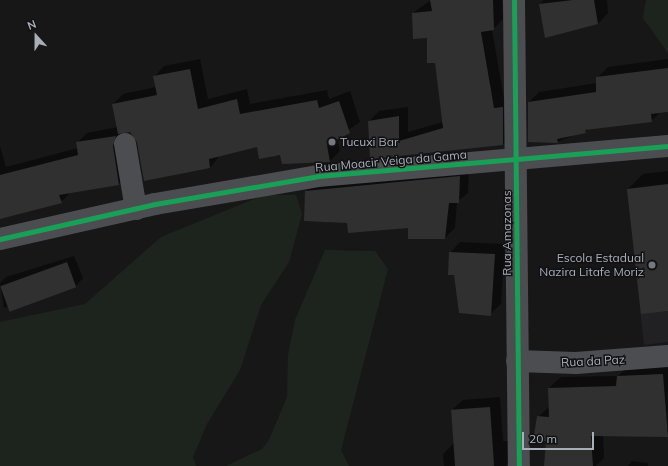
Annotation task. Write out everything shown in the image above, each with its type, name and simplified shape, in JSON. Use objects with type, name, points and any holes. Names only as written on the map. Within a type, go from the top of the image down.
[{"type":"street","name":"Rua Amazonas","points":[[514,0],[517,160],[517,361],[519,466]]},
{"type":"street","points":[[125,144],[136,209]]},
{"type":"street","name":"Rua Moacir Veiga da Gama","points":[[0,239],[136,209],[318,176],[668,146]]},
{"type":"street","name":"Rua da Paz","points":[[517,361],[576,363],[668,356]]},
{"type":"shaded area","points":[[646,0],[668,0],[668,53],[643,18]]},
{"type":"shaded area","name":"Escola Estadual Nazira Litafe Moriz","points":[[668,184],[668,342],[644,345],[627,189]]},
{"type":"shaded area","points":[[264,195],[296,195],[302,214],[289,262],[261,305],[240,370],[207,424],[193,457],[196,466],[0,466],[0,322],[85,304],[161,237]]},
{"type":"shaded area","points":[[325,250],[375,251],[388,269],[341,450],[349,466],[226,466],[262,449],[269,440],[287,397],[288,355],[295,320]]},
{"type":"building","points":[[430,0],[493,0],[494,30],[481,32],[494,108],[503,107],[503,145],[370,159],[368,121],[399,116],[399,141],[443,128],[435,63],[427,63],[427,38],[413,39],[412,13],[432,11]]},
{"type":"building","points":[[573,0],[594,0],[598,24],[545,38],[539,4]]},
{"type":"building","points":[[668,68],[668,112],[651,114],[652,122],[585,130],[586,133],[557,139],[558,143],[528,142],[528,102],[596,92],[596,77]]},
{"type":"building","points":[[190,69],[198,109],[237,99],[240,114],[317,100],[319,108],[339,101],[350,133],[327,145],[330,162],[282,164],[280,155],[259,159],[257,147],[209,159],[210,168],[144,181],[137,142],[130,132],[118,134],[112,104],[157,95],[153,76]]},
{"type":"building","points":[[116,136],[113,146],[119,185],[59,195],[62,203],[0,219],[0,175],[78,155],[76,142]]},
{"type":"building","points":[[460,176],[459,203],[449,203],[445,239],[408,239],[408,228],[348,233],[347,223],[304,221],[305,191]]},
{"type":"building","name":"Escola Estadual Nazira Litafe Moriz","points":[[668,184],[668,311],[641,314],[627,189]]},
{"type":"building","points":[[449,252],[495,254],[491,316],[459,313],[454,275],[448,275]]},
{"type":"building","points":[[67,262],[76,287],[10,312],[0,286]]},
{"type":"building","points":[[663,374],[668,437],[591,436],[593,466],[544,466],[546,441],[533,441],[537,416],[549,417],[548,388],[616,386],[617,376]]},
{"type":"building","points":[[490,407],[494,466],[455,466],[451,410]]},
{"type":"cycle path","points":[[514,0],[519,466]]},
{"type":"cycle path","points":[[0,239],[155,204],[318,176],[668,146]]},
{"type":"place","name":"Tucuxi Bar","points":[[332,142]]},
{"type":"place","name":"Escola Estadual Nazira Litafe Moriz","points":[[652,265]]}]
